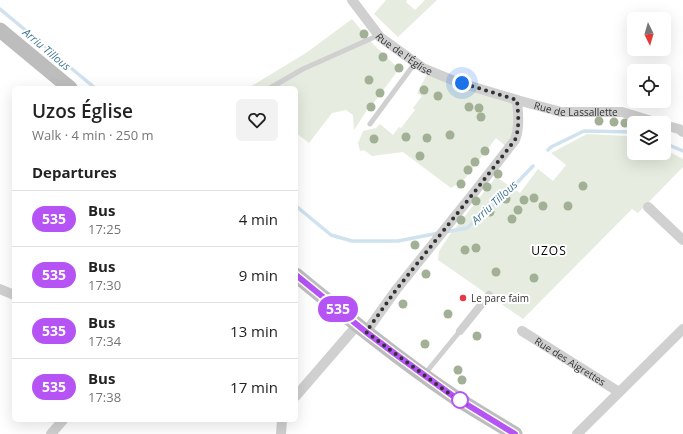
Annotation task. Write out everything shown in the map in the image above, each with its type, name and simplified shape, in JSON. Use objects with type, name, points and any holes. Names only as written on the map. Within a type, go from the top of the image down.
[{"type":"main road","points":[[0,30],[68,86]]},
{"type":"main road","points":[[298,276],[361,328],[424,375],[453,396],[515,434]]},
{"type":"street","name":"Rue de l'Église","points":[[352,0],[380,37],[423,68],[457,82],[517,100]]},
{"type":"street","name":"Rue de Lassallette","points":[[517,100],[562,112],[622,112],[635,116]]},
{"type":"street","points":[[298,394],[353,330],[361,328],[396,290],[515,140],[519,124],[517,100]]},
{"type":"street","points":[[671,127],[683,132]]},
{"type":"street","points":[[648,207],[683,240]]},
{"type":"street","points":[[0,289],[12,294]]},
{"type":"street","points":[[460,331],[489,296]]},
{"type":"street","points":[[577,434],[683,329]]},
{"type":"street","name":"Rue des Aigrettes","points":[[522,331],[619,392]]},
{"type":"street","points":[[51,434],[61,422]]},
{"type":"street","points":[[281,434],[282,422]]},
{"type":"lane","points":[[274,86],[303,70],[379,35]]},
{"type":"lane","points":[[370,124],[415,63]]},
{"type":"lane","points":[[424,375],[460,331]]},
{"type":"shaded area","points":[[386,0],[407,0],[406,2],[415,10],[425,0],[437,0],[398,37],[374,14]]},
{"type":"shaded area","points":[[352,19],[373,44],[399,69],[370,108],[369,107],[354,130],[353,115],[346,110],[332,113],[309,143],[298,135],[298,86],[251,86],[306,53]]},
{"type":"shaded area","points":[[429,71],[518,95],[519,124],[508,148],[496,138],[463,181],[451,188],[403,152],[372,156],[364,150],[360,151],[358,143],[363,131],[376,128],[380,124],[393,135],[399,127],[401,128],[415,110],[413,108],[422,96],[417,93]]},
{"type":"shaded area","points":[[587,134],[627,136],[627,160],[671,160],[671,153],[683,159],[683,167],[638,213],[632,209],[523,319],[438,260],[439,251],[449,236],[496,177],[520,193],[538,169],[553,181],[566,165],[551,153]]},
{"type":"waterway","name":"Arriu Tillous","points":[[0,9],[93,86]]},
{"type":"waterway","name":"Arriu Tillous","points":[[548,150],[551,147],[584,131],[627,132]]},
{"type":"waterway","name":"Arriu Tillous","points":[[671,146],[683,151]]},
{"type":"waterway","name":"Arriu Tillous","points":[[445,232],[467,228],[512,188],[533,166]]},
{"type":"waterway","name":"Arriu Tillous","points":[[298,208],[331,235],[352,241],[398,241],[439,233]]},
{"type":"bus line","name":"535","points":[[298,277],[366,332],[453,396],[515,434]]},
{"type":"place","name":"Le pare faim","points":[[463,298]]},
{"type":"district","name":"UZOS","points":[[549,250]]},
{"type":"route","points":[[460,400],[466,404],[451,395],[366,332],[433,242],[515,140],[519,124],[517,100],[462,83]]}]
